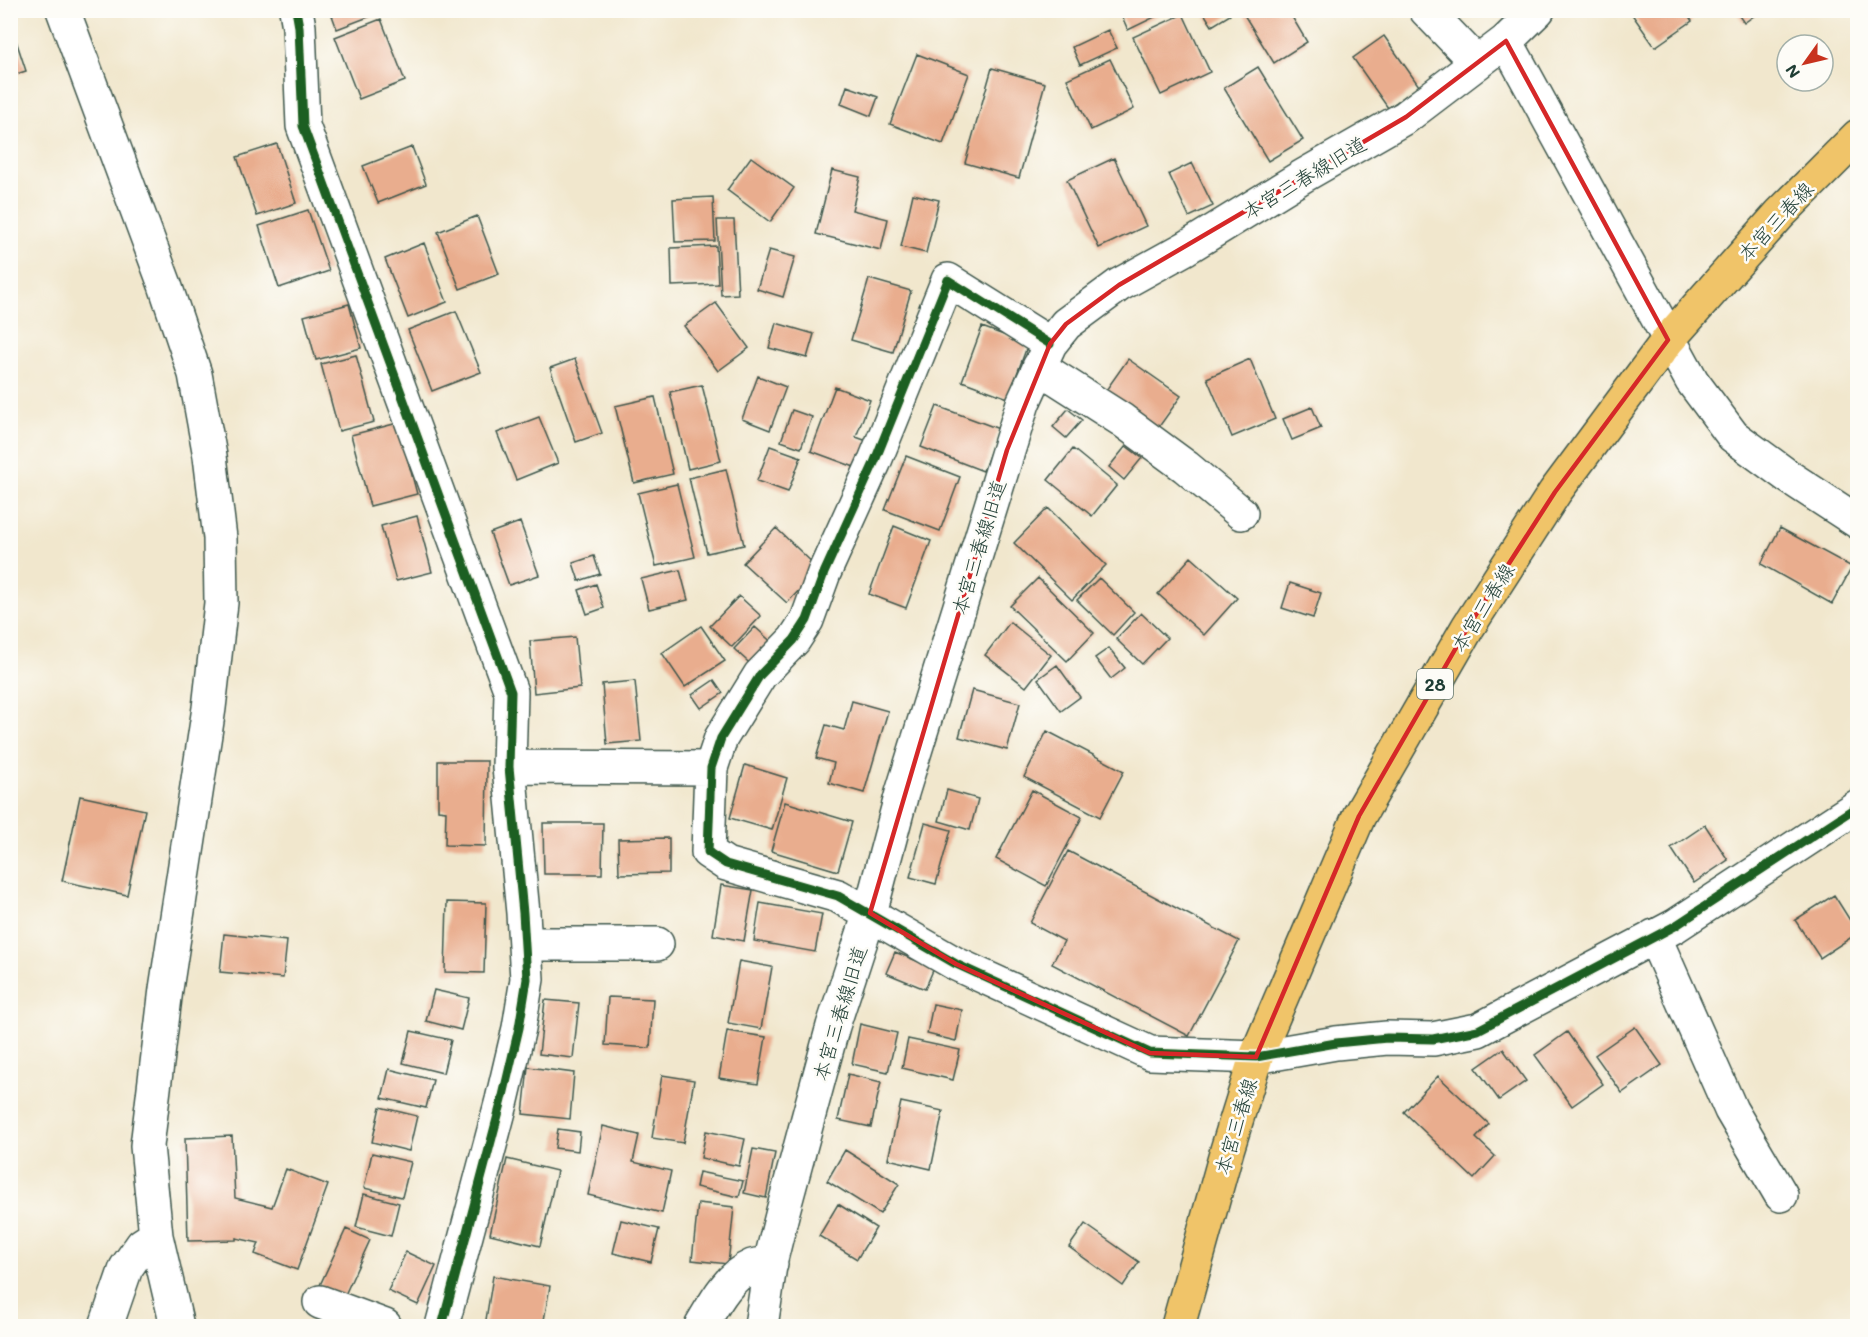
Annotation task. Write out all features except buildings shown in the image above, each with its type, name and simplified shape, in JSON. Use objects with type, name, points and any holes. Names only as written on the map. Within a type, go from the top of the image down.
[{"type":"main road","name":"本宮三春線","points":[[1178,1326],[1256,1057],[1359,816],[1370,796],[1468,627],[1555,492],[1668,340],[1780,214],[1857,136]]},
{"type":"street","points":[[63,10],[161,274],[195,374],[210,456],[220,538],[221,603],[211,699],[166,989],[147,1146],[156,1236],[177,1326]]},
{"type":"street","points":[[296,10],[299,27],[303,126],[511,692],[509,767],[527,979],[519,1028],[502,1100],[442,1326]]},
{"type":"street","points":[[1426,10],[1477,63]]},
{"type":"street","name":"本宮三春線旧道","points":[[761,1326],[771,1263],[783,1211],[833,1026],[870,913],[902,793],[1007,450],[1023,404],[1044,356],[1066,324],[1119,285],[1186,248],[1303,176],[1406,117],[1506,41],[1537,11]]},
{"type":"street","points":[[1506,41],[1692,381],[1733,436],[1857,522]]},
{"type":"street","points":[[1241,513],[948,280],[870,472],[824,573],[807,620],[794,640],[760,675],[722,738],[711,768],[708,852],[726,864],[838,896],[956,964],[1150,1053],[1256,1057],[1336,1043],[1387,1038],[1432,1039],[1478,1030],[1675,926],[1857,806]]},
{"type":"street","points":[[509,767],[711,768]]},
{"type":"street","points":[[1654,936],[1731,1110],[1781,1195]]},
{"type":"street","points":[[525,944],[657,944]]},
{"type":"street","points":[[105,1326],[126,1268],[141,1245],[156,1236]]},
{"type":"street","points":[[700,1326],[719,1296],[743,1272],[753,1266],[771,1263]]},
{"type":"street","points":[[320,1302],[385,1326]]},
{"type":"highlighted area","points":[[1506,41],[1668,340],[1555,492],[1468,627],[1359,816],[1256,1057],[1150,1053],[956,964],[870,913],[1007,450],[1050,344],[1066,324],[1119,285],[1406,117]]},
{"type":"cycle path","points":[[296,10],[299,27],[303,126],[511,692],[509,767],[527,979],[519,1028],[502,1100],[442,1326]]},
{"type":"cycle path","points":[[1050,344],[948,280],[874,463],[824,573],[807,620],[794,640],[760,675],[721,738],[711,768],[708,852],[726,864],[838,896],[956,964],[1150,1053],[1256,1057],[1336,1043],[1387,1038],[1433,1039],[1478,1030],[1675,926],[1858,806]]}]
